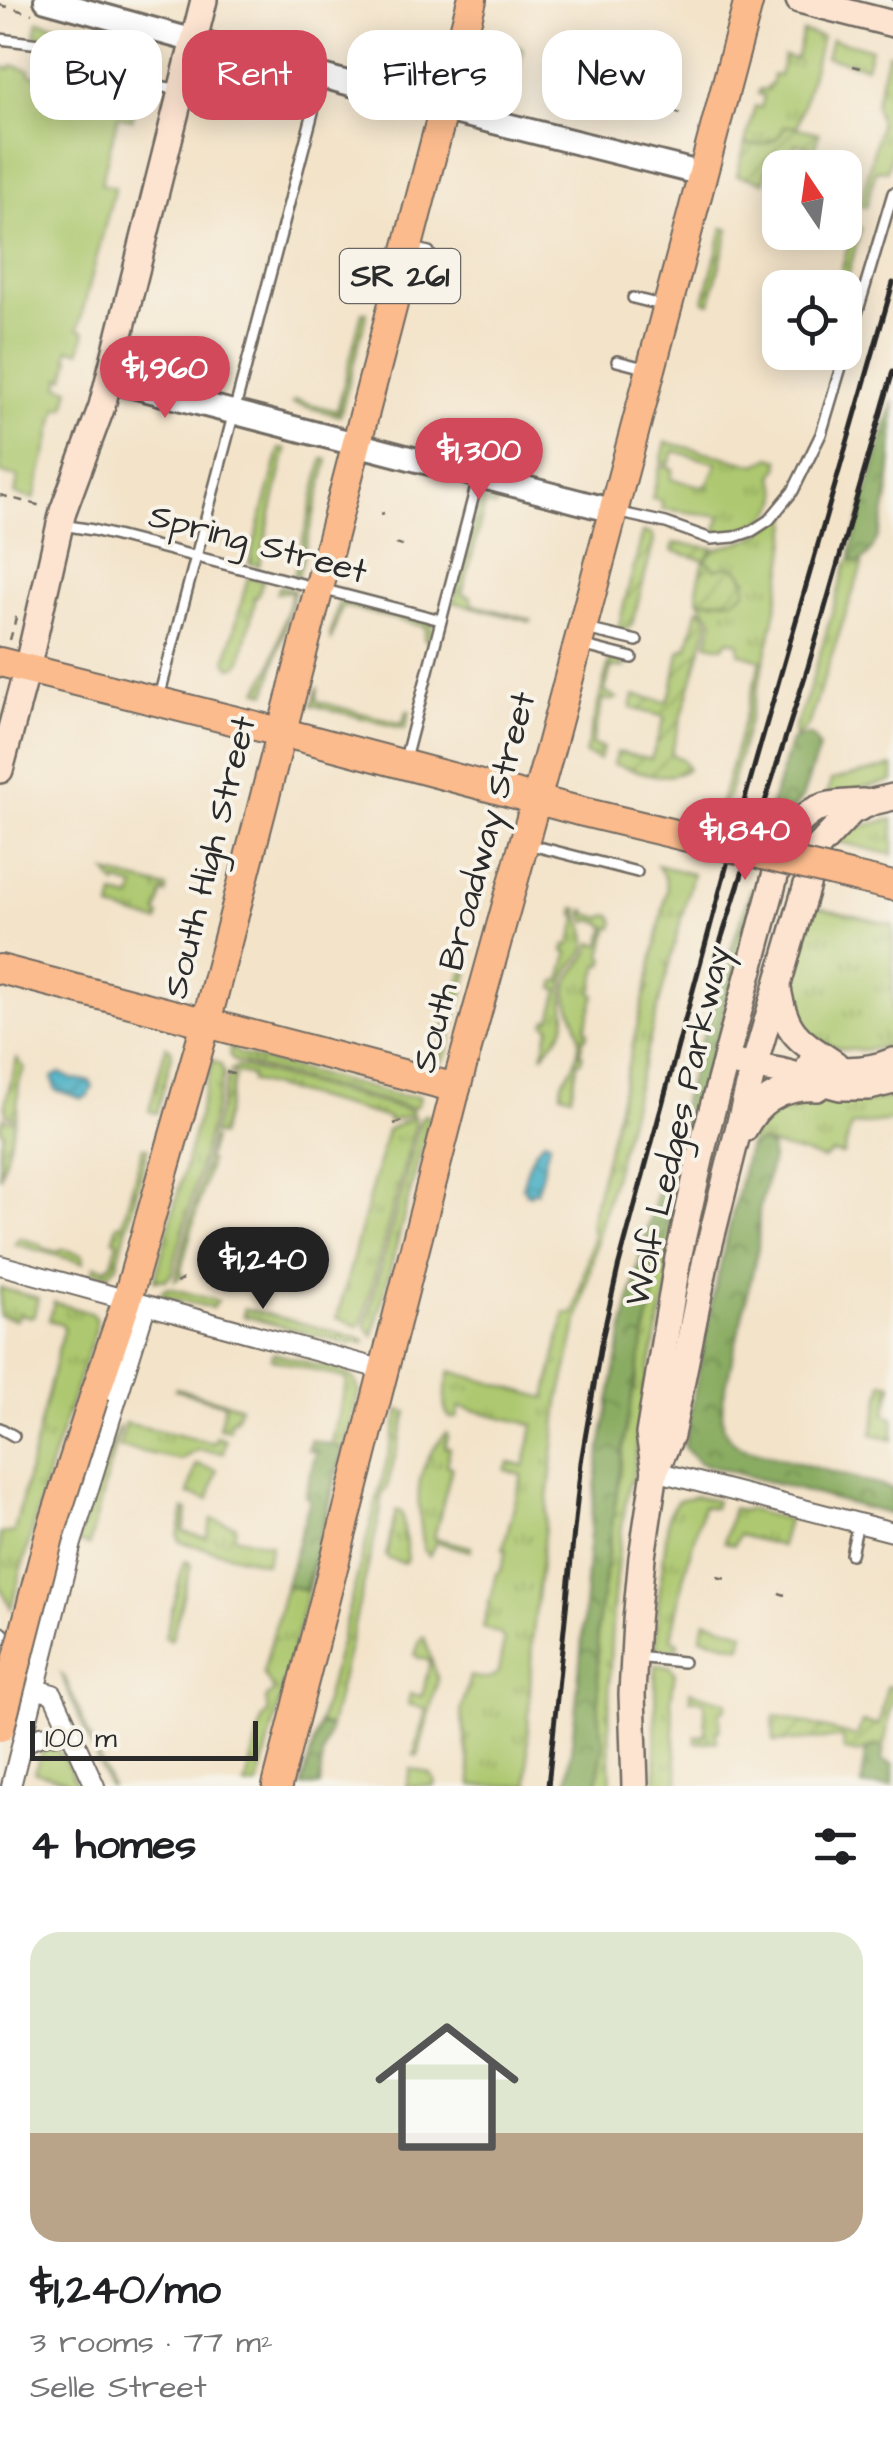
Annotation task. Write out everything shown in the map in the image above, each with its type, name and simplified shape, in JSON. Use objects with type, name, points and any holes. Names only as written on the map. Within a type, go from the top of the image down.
[{"type":"main road","points":[[197,30],[204,0]]},
{"type":"main road","name":"South High Street","points":[[464,30],[472,0]]},
{"type":"main road","name":"South Broadway Street","points":[[277,1786],[456,1088],[750,0]]},
{"type":"main road","points":[[799,0],[893,24]]},
{"type":"main road","points":[[0,770],[14,666],[53,516],[108,380],[182,90]]},
{"type":"main road","name":"South High Street","points":[[11,1736],[49,1538],[95,1394],[136,1303],[357,444],[418,250],[440,120]]},
{"type":"main road","points":[[14,666],[579,811],[893,886]]},
{"type":"main road","name":"Wolf Ledges Parkway","points":[[635,1786],[634,1657],[642,1557],[655,1471],[671,1435],[706,1258],[733,1149],[818,847],[852,811],[882,800]]},
{"type":"main road","name":"Wolf Ledges Parkway","points":[[655,1471],[649,1434],[678,1258],[727,1054],[786,839],[804,816],[820,807],[882,800]]},
{"type":"main road","points":[[0,969],[456,1088]]},
{"type":"main road","points":[[778,985],[791,1030],[848,1079]]},
{"type":"main road","points":[[727,1054],[831,1070],[869,1088],[893,1081]]},
{"type":"main road","points":[[733,1149],[752,1114],[767,1100],[782,1092],[848,1079],[893,1061]]},
{"type":"street","points":[[46,0],[182,36]]},
{"type":"street","points":[[486,120],[702,174]]},
{"type":"street","points":[[108,380],[614,511]]},
{"type":"street","points":[[0,1265],[384,1370]]},
{"type":"street","points":[[11,1786],[11,1736],[35,1696],[136,1303]]},
{"type":"street","points":[[655,1471],[893,1532]]},
{"type":"street","points":[[0,1636],[9,1645],[35,1696]]},
{"type":"street","points":[[0,1658],[16,1684],[35,1696],[53,1694],[95,1786]]},
{"type":"street","points":[[11,1736],[71,1732]]},
{"type":"lane","points":[[0,39],[75,51],[104,69],[134,80],[182,90]]},
{"type":"lane","points":[[158,701],[311,120]]},
{"type":"lane","points":[[614,511],[712,539],[734,538],[752,531],[780,508],[793,492],[821,434],[893,193]]},
{"type":"lane","points":[[634,298],[668,307]]},
{"type":"lane","points":[[617,361],[651,370]]},
{"type":"lane","points":[[404,764],[478,476]]},
{"type":"lane","name":"Spring Street","points":[[53,516],[92,530],[441,620]]},
{"type":"lane","points":[[580,636],[637,641]]},
{"type":"lane","points":[[580,636],[632,658]]},
{"type":"lane","points":[[524,843],[638,872]]},
{"type":"lane","points":[[0,1430],[14,1436]]},
{"type":"lane","points":[[851,1554],[858,1523]]},
{"type":"lane","points":[[634,1657],[683,1662]]},
{"type":"lane","points":[[0,1741],[7,1715],[35,1696]]},
{"type":"path","points":[[853,66],[864,69]]},
{"type":"path","points":[[0,495],[53,516]]},
{"type":"path","points":[[396,544],[404,546]]},
{"type":"path","points":[[226,1072],[236,1074]]},
{"type":"path","points":[[394,1124],[407,1119]]},
{"type":"path","points":[[176,1282],[185,1278]]},
{"type":"path","points":[[718,1577],[726,1578]]},
{"type":"path","points":[[779,1593],[785,1595]]},
{"type":"green space","points":[[38,21],[76,30],[36,30]]},
{"type":"green space","points":[[803,32],[822,37],[797,128],[790,126],[764,144],[745,144],[755,106],[761,108],[764,96],[758,94],[760,89],[771,85],[773,75],[779,76],[784,56],[796,59]]},
{"type":"green space","points":[[831,39],[871,49],[866,67],[826,57]]},
{"type":"green space","points":[[888,53],[893,54],[893,149],[887,171],[876,170],[866,207],[862,206],[862,198],[880,124],[875,104]]},
{"type":"green space","points":[[12,65],[30,70],[30,120],[117,120],[101,184],[115,187],[78,329],[85,332],[80,351],[69,349],[65,378],[61,377],[59,386],[70,389],[65,408],[58,407],[34,499],[15,494],[18,477],[0,473],[0,66],[10,69]]},
{"type":"green space","points":[[784,127],[819,133],[815,149],[795,144],[793,150],[762,150],[762,181],[737,175],[745,144],[768,143]]},
{"type":"green space","points":[[723,228],[729,229],[710,303],[704,301]]},
{"type":"green space","points":[[847,250],[855,250],[850,270],[841,270]]},
{"type":"green space","points":[[362,312],[367,312],[340,416],[292,403],[296,400],[337,411]]},
{"type":"green space","points":[[893,401],[889,490],[884,514],[870,553],[858,563],[852,560],[851,550]]},
{"type":"green space","points":[[666,442],[757,465],[771,457],[780,460],[773,476],[779,494],[774,508],[752,526],[723,532],[715,532],[721,516],[662,509],[662,501],[652,499],[660,466],[673,469],[671,479],[706,487],[717,463],[674,451],[669,465],[661,462]]},
{"type":"green space","points":[[280,448],[286,449],[259,566],[249,563]]},
{"type":"green space","points":[[323,459],[328,460],[298,576],[294,575]]},
{"type":"green space","points":[[480,499],[498,504],[485,505],[462,594],[471,597],[472,604],[531,622],[453,602]]},
{"type":"green space","points":[[790,507],[781,581],[766,654],[728,797],[720,806],[761,660],[739,653],[739,643],[729,640],[723,647],[707,644],[713,620],[699,601],[716,601],[747,580],[734,567],[716,569],[705,560],[720,548],[761,533]]},
{"type":"green space","points":[[643,532],[652,534],[654,541],[632,625],[617,632]]},
{"type":"green space","points":[[674,543],[714,548],[705,560],[716,569],[728,567],[742,573],[746,591],[734,599],[699,601],[697,589],[704,560],[672,551]]},
{"type":"green space","points":[[852,556],[853,560],[862,561],[862,566],[808,726],[795,738],[794,730]]},
{"type":"green space","points":[[248,577],[263,581],[254,597],[241,661],[231,668],[226,661]]},
{"type":"green space","points":[[280,586],[295,590],[267,693],[258,691],[271,667],[292,591],[277,593]]},
{"type":"green space","points":[[339,600],[433,623],[428,642],[424,639],[426,627],[342,606],[331,640]]},
{"type":"green space","points":[[698,608],[709,621],[671,754],[682,759],[688,768],[662,776],[613,764],[617,752],[651,759],[665,717],[631,708],[634,695],[667,702],[679,652],[687,649]]},
{"type":"green space","points":[[610,658],[625,667],[611,668],[605,691],[617,698],[603,700],[592,745],[603,748],[599,760],[585,754]]},
{"type":"green space","points":[[318,687],[317,701],[402,724],[410,711],[405,729],[312,705]]},
{"type":"green space","points":[[806,735],[813,737],[819,748],[802,798],[779,827],[769,826],[767,818],[791,741]]},
{"type":"green space","points":[[893,766],[893,781],[827,796],[831,780]]},
{"type":"green space","points":[[893,819],[893,855],[835,841],[845,830]]},
{"type":"green space","points":[[657,865],[693,874],[599,1232],[559,1402],[532,1642],[528,1786],[472,1786],[461,1711],[470,1676],[489,1678],[498,1672],[504,1641],[500,1634],[483,1628],[506,1550],[503,1549],[522,1475],[505,1470],[509,1463],[524,1466],[534,1425],[460,1407],[457,1418],[450,1418],[444,1402],[446,1389],[450,1371],[546,1398],[565,1313],[574,1314],[593,1237],[591,1219],[667,890]]},
{"type":"green space","points":[[107,873],[167,888],[166,894],[162,893],[158,922],[111,909],[114,895],[132,899],[135,887],[118,882],[116,885]]},
{"type":"green space","points":[[751,890],[758,891],[673,1202],[626,1427],[597,1631],[599,1721],[604,1743],[596,1786],[567,1786],[593,1508],[613,1382],[664,1168]]},
{"type":"green space","points":[[758,891],[761,892],[648,1373],[614,1596],[609,1710],[611,1786],[596,1786],[604,1743],[599,1721],[597,1631],[626,1427],[673,1202]]},
{"type":"green space","points":[[813,906],[893,925],[893,1043],[861,1050],[844,1049],[814,1038],[803,1027],[795,1013],[791,985]]},
{"type":"green space","points":[[575,908],[579,909],[585,929],[586,948],[564,984],[563,1028],[542,1056],[550,1026],[545,1024],[551,1019],[559,990],[554,988],[556,981],[561,981],[568,953],[564,951],[570,945],[578,917],[574,915]]},
{"type":"green space","points":[[584,910],[603,918],[612,915],[615,922],[613,928],[609,927],[603,965],[599,964],[585,1030],[588,1031],[580,1054],[583,1055],[571,1096],[561,1093],[579,1043],[567,997],[568,983],[592,943],[601,945],[606,927],[593,920],[587,922]]},
{"type":"green space","points":[[462,972],[468,973],[446,1055],[435,1065],[456,985]]},
{"type":"green space","points":[[166,1046],[172,1055],[157,1113],[149,1111]]},
{"type":"green space","points":[[230,1046],[239,1054],[254,1058],[400,1096],[420,1096],[418,1105],[412,1108],[234,1061]]},
{"type":"green space","points":[[17,1059],[25,1068],[16,1118],[5,1114],[4,1107]]},
{"type":"green space","points":[[213,1060],[221,1065],[224,1074],[172,1274],[166,1280],[155,1280]]},
{"type":"green space","points":[[237,1067],[413,1114],[389,1122],[389,1118],[251,1081],[251,1076],[230,1071]]},
{"type":"green space","points":[[229,1075],[235,1077],[220,1136],[212,1134]]},
{"type":"green space","points":[[809,1097],[864,1102],[893,1097],[893,1121],[851,1126],[843,1155],[832,1153],[823,1159],[761,1142],[747,1152],[761,1119],[776,1108]]},
{"type":"green space","points":[[429,1116],[428,1123],[373,1336],[365,1327],[421,1118]]},
{"type":"green space","points":[[414,1117],[416,1123],[362,1323],[358,1326],[337,1318],[387,1130]]},
{"type":"green space","points":[[3,1118],[15,1121],[0,1178],[4,1132],[0,1130]]},
{"type":"green space","points":[[211,1138],[207,1160],[210,1161],[183,1275],[175,1280]]},
{"type":"green space","points":[[761,1142],[771,1147],[772,1159],[759,1211],[758,1248],[723,1399],[724,1427],[729,1438],[741,1447],[893,1489],[893,1515],[699,1463],[684,1447],[711,1305],[747,1152]]},
{"type":"green space","points":[[143,1147],[148,1148],[117,1265],[109,1274],[93,1272],[95,1266],[106,1268],[112,1263],[118,1241],[113,1239],[117,1224],[122,1224]]},
{"type":"green space","points":[[19,1238],[58,1252],[63,1249],[83,1255],[84,1263],[15,1244]]},
{"type":"green space","points":[[0,1288],[38,1298],[34,1315],[19,1314],[17,1320],[0,1316]]},
{"type":"green space","points":[[168,1288],[218,1301],[212,1308],[161,1295]]},
{"type":"green space","points":[[54,1302],[91,1313],[96,1328],[50,1466],[11,1608],[0,1586],[0,1534],[14,1532],[64,1326],[49,1320]]},
{"type":"green space","points":[[244,1308],[365,1342],[350,1344],[243,1316]]},
{"type":"green space","points":[[273,1353],[345,1372],[355,1380],[359,1391],[258,1786],[245,1786],[263,1717],[268,1713],[266,1699],[274,1691],[263,1673],[286,1585],[305,1590],[343,1449],[331,1446],[347,1379],[271,1359]]},
{"type":"green space","points":[[883,1382],[892,1384],[885,1414],[893,1417],[893,1440],[872,1434]]},
{"type":"green space","points":[[176,1388],[240,1406],[236,1420],[232,1419],[229,1430],[219,1428],[225,1404]]},
{"type":"green space","points":[[400,1410],[407,1412],[382,1496],[330,1727],[319,1724]]},
{"type":"green space","points":[[125,1423],[214,1443],[216,1437],[226,1439],[223,1453],[197,1450],[181,1460],[119,1447]]},
{"type":"green space","points":[[120,1425],[89,1546],[77,1542]]},
{"type":"green space","points":[[446,1433],[445,1447],[450,1448],[446,1465],[452,1467],[434,1538],[471,1547],[470,1551],[436,1542],[429,1556],[424,1550],[419,1488],[426,1462]]},
{"type":"green space","points":[[311,1440],[343,1448],[305,1590],[286,1585],[310,1499],[305,1496],[316,1452],[308,1450]]},
{"type":"green space","points":[[196,1464],[217,1470],[209,1499],[188,1494]]},
{"type":"green space","points":[[696,1496],[716,1501],[714,1508],[703,1506],[684,1575],[671,1639],[679,1646],[656,1648],[669,1513],[678,1500]]},
{"type":"green space","points":[[733,1508],[788,1520],[781,1546],[739,1535],[734,1545],[724,1542]]},
{"type":"green space","points":[[184,1509],[188,1510],[183,1532],[207,1538],[212,1519],[236,1526],[234,1536],[271,1545],[266,1564],[180,1542]]},
{"type":"green space","points":[[396,1511],[402,1514],[408,1560],[404,1563],[386,1556]]},
{"type":"green space","points":[[187,1561],[191,1565],[169,1640],[165,1637]]},
{"type":"green space","points":[[705,1620],[744,1632],[741,1647],[701,1637]]},
{"type":"green space","points":[[424,1637],[438,1679],[418,1756],[414,1755],[426,1709],[408,1704],[410,1694],[422,1696],[430,1661],[415,1655]]},
{"type":"green space","points":[[655,1665],[670,1666],[675,1673],[671,1700],[679,1786],[656,1786]]},
{"type":"green space","points":[[61,1675],[65,1678],[111,1786],[108,1786]]},
{"type":"green space","points":[[887,1686],[893,1687],[893,1696],[884,1747],[877,1745],[853,1753],[844,1750],[843,1738],[774,1742],[775,1715],[857,1737],[862,1722],[879,1725]]},
{"type":"green space","points":[[690,1691],[727,1702],[725,1710],[720,1711],[717,1741],[696,1743],[696,1736],[706,1735],[704,1701],[690,1699]]},
{"type":"green space","points":[[319,1724],[330,1727],[322,1756],[320,1786],[302,1786]]},
{"type":"green space","points":[[881,1746],[882,1761],[893,1765],[893,1786],[862,1786],[865,1752]]},
{"type":"green space","points":[[48,1748],[63,1757],[77,1786],[65,1786],[66,1781],[35,1772],[40,1755]]},
{"type":"green space","points":[[411,1769],[431,1775],[435,1786],[406,1786]]},
{"type":"water","points":[[60,1073],[90,1081],[93,1087],[89,1095],[82,1099],[55,1090],[52,1077]]},
{"type":"water","points":[[544,1140],[550,1141],[537,1192],[532,1191],[531,1195],[522,1188],[532,1156]]},
{"type":"railway","points":[[548,1786],[581,1462],[618,1268],[740,816],[893,283]]},
{"type":"railway","points":[[712,968],[808,667],[893,371]]}]
